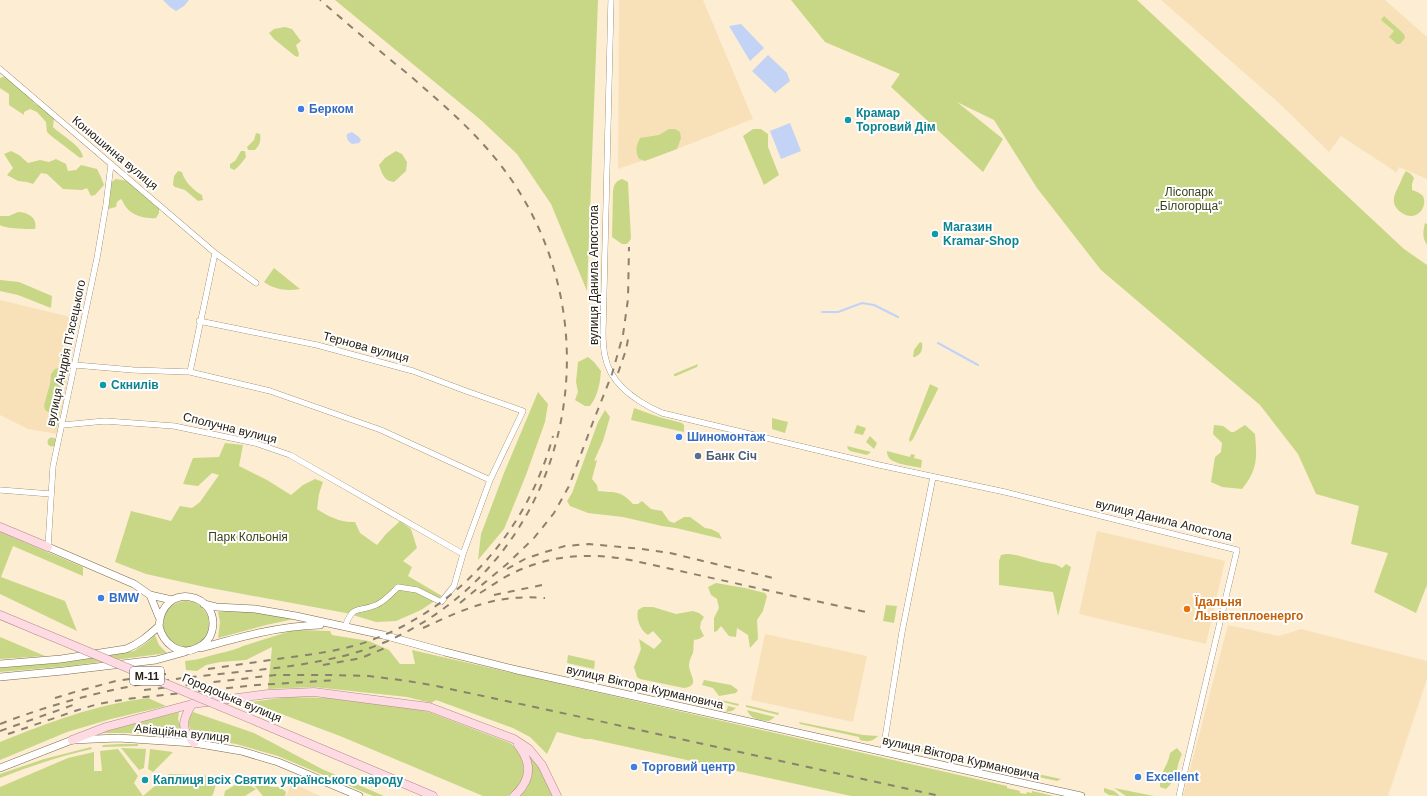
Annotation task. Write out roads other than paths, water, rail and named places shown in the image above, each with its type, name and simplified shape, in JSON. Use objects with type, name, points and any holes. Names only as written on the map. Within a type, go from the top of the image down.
[{"type":"main road","points":[[0,527],[48,547]]},
{"type":"main road","name":"Городоцька вулиця","points":[[0,615],[433,796]]},
{"type":"main road","points":[[72,740],[106,727],[192,704],[268,694],[314,692],[429,707],[514,739],[529,749],[542,765],[557,796]]},
{"type":"main road","points":[[192,704],[185,715],[183,726],[187,735],[194,743]]},
{"type":"main road","points":[[514,739],[526,756],[528,771],[524,785],[514,796]]},
{"type":"street","name":"вулиця Данила Апостола","points":[[611,0],[602,331],[605,357],[615,379],[629,395],[645,406],[662,413],[933,477],[1013,494],[1237,550],[1179,796]]},
{"type":"street","name":"Конюшинна вулиця","points":[[0,69],[215,253],[256,283]]},
{"type":"street","name":"вулиця Андрія Пʼясецького","points":[[48,547],[53,466],[97,258],[111,164]]},
{"type":"street","points":[[190,372],[215,253]]},
{"type":"street","name":"Тернова вулиця","points":[[200,321],[317,345],[413,371],[523,411],[490,480]]},
{"type":"street","points":[[75,365],[133,370],[190,372],[270,390],[381,430],[490,480],[463,554],[454,586],[441,602],[417,590],[398,587],[376,605],[356,609],[348,616],[344,627]]},
{"type":"street","name":"Сполучна вулиця","points":[[62,425],[105,421],[174,426],[255,443],[290,455],[463,554]]},
{"type":"street","points":[[882,751],[902,632],[933,477]]},
{"type":"street","points":[[0,490],[51,494]]},
{"type":"street","points":[[48,547],[134,584],[150,595],[172,600]]},
{"type":"street","points":[[150,595],[159,617]]},
{"type":"street","points":[[179,597],[189,597],[198,599],[204,604],[210,610],[213,617],[212,633],[208,640],[202,646],[194,650],[179,650],[171,647],[160,634],[158,626],[159,617],[166,604],[179,597]]},
{"type":"street","name":"вулиця Віктора Курмановича","points":[[204,604],[216,608],[254,609],[296,616],[401,640],[517,670],[1081,796]]},
{"type":"street","points":[[0,677],[156,660],[272,629],[303,625],[330,624]]},
{"type":"street","points":[[0,664],[61,660],[126,649],[141,642],[158,626]]},
{"type":"street","name":"Авіаційна вулиця","points":[[0,768],[72,740],[118,738],[194,743],[241,751],[278,762],[359,796]]},
{"type":"water","points":[[163,0],[189,0],[184,6],[176,11]]},
{"type":"water","points":[[741,24],[764,48],[750,61],[729,26]]},
{"type":"water","points":[[768,55],[787,73],[790,81],[775,93],[752,71]]},
{"type":"water","points":[[790,123],[801,151],[781,159],[770,131]]},
{"type":"water","points":[[352,132],[361,140],[359,143],[352,144],[348,140],[347,134]]},
{"type":"waterway","points":[[822,312],[838,312],[862,303],[874,305],[898,317]]},
{"type":"waterway","points":[[938,343],[978,365]]},
{"type":"railway","points":[[0,724],[65,702],[131,686],[176,679],[304,664],[354,653],[378,645],[441,610],[492,564],[530,508],[555,446],[566,380],[563,312],[546,245],[513,182],[490,151],[451,112],[423,87],[320,0]]},
{"type":"railway","points":[[460,603],[507,564],[534,538],[554,513],[569,486],[612,374],[623,335],[628,299],[629,247]]},
{"type":"railway","points":[[618,373],[626,350],[629,334]]},
{"type":"railway","points":[[208,669],[333,651],[357,645],[392,631],[425,613],[455,591],[482,566],[505,537],[525,505],[541,472],[553,436]]},
{"type":"railway","points":[[507,569],[525,559],[545,552],[565,546],[589,544],[670,553],[773,578]]},
{"type":"railway","points":[[480,593],[509,575],[538,563],[568,557],[599,556],[630,560],[866,612]]},
{"type":"railway","points":[[494,595],[542,585]]},
{"type":"railway","points":[[423,628],[453,614],[497,600],[528,597],[545,598]]},
{"type":"railway","points":[[323,665],[361,658],[390,646]]},
{"type":"railway","points":[[55,698],[116,681],[166,674]]},
{"type":"railway","points":[[144,690],[276,675],[369,676],[408,681],[567,714],[940,796]]},
{"type":"railway","points":[[8,734],[98,704],[127,699],[257,685],[337,680]]},
{"type":"railway","points":[[0,731],[73,705]]},
{"type":"place","name":"Берком","points":[[301,109]]},
{"type":"place","name":"Крамар Торговий Дім","points":[[848,120]]},
{"type":"place","name":"Магазин Kramar-Shop","points":[[935,234]]},
{"type":"place","name":"Скнилів","points":[[103,385]]},
{"type":"place","name":"Шиномонтаж","points":[[679,437]]},
{"type":"place","name":"Банк Січ","points":[[698,456]]},
{"type":"place","name":"BMW","points":[[101,598]]},
{"type":"place","name":"Їдальня Львівтеплоенерго","points":[[1187,609]]},
{"type":"place","name":"Торговий центр","points":[[634,767]]},
{"type":"place","name":"Excellent","points":[[1138,777]]},
{"type":"place","name":"Каплиця всіх Святих українського народу","points":[[145,780]]},
{"type":"park label","name":"Лісопарк „Білогорща“","points":[[1189,199]]},
{"type":"park label","name":"Парк Кольонія","points":[[248,537]]}]
